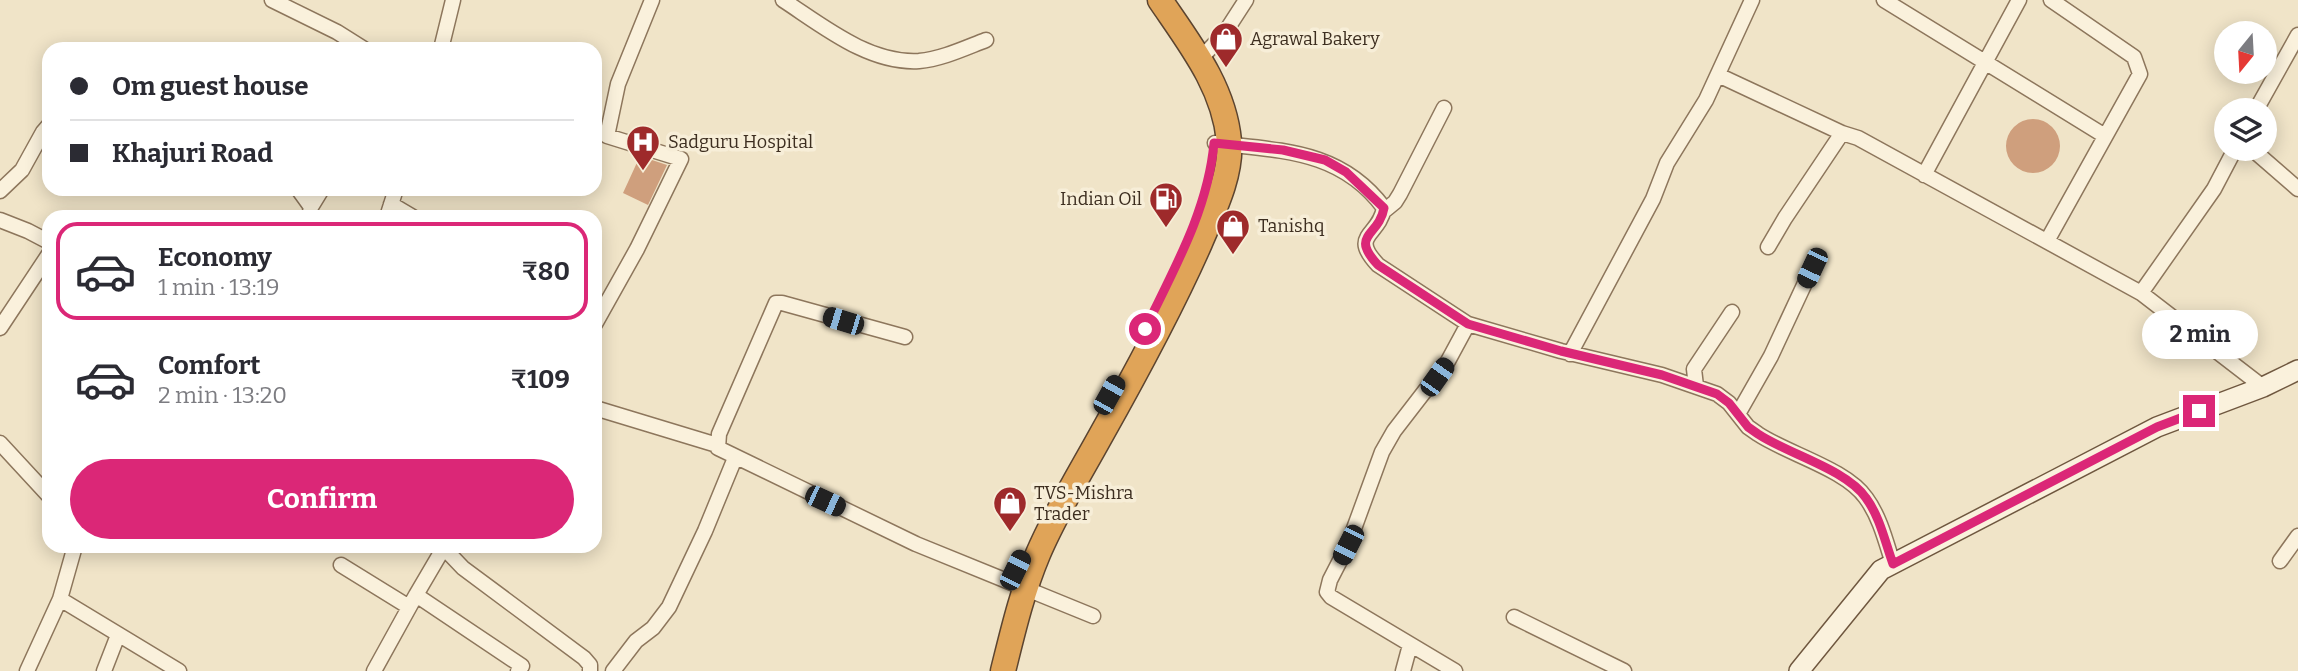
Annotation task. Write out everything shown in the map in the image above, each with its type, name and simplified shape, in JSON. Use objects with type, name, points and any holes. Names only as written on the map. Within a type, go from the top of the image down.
[{"type":"highway","points":[[1147,0],[1190,68],[1222,144]]},
{"type":"highway","points":[[988,671],[1037,526],[1145,329],[1191,233],[1222,144],[1226,119],[1219,97],[1200,59],[1160,0]]},
{"type":"highway","points":[[1003,671],[1016,619],[1019,585]]},
{"type":"street","points":[[272,0],[353,42]]},
{"type":"street","points":[[437,0],[453,2],[443,42]]},
{"type":"street","points":[[602,311],[681,159],[607,136],[618,84],[652,0]]},
{"type":"street","points":[[783,0],[861,47],[902,60],[920,61],[943,56],[986,40]]},
{"type":"street","points":[[1200,59],[1224,34],[1246,0]]},
{"type":"street","points":[[1570,354],[1653,199],[1667,163],[1706,100],[1752,0]]},
{"type":"street","points":[[1884,0],[2105,136]]},
{"type":"street","points":[[1924,175],[2019,0]]},
{"type":"street","points":[[2047,241],[2140,74],[2134,57],[2050,0]]},
{"type":"street","points":[[2263,98],[2298,35]]},
{"type":"street","points":[[1718,75],[1858,138],[2141,293],[2263,387]]},
{"type":"street","points":[[1444,108],[1400,194],[1384,211],[1365,242],[1365,251],[1378,265],[1468,324],[1570,354],[1662,375],[1724,398],[1748,427],[1769,441],[1844,478],[1857,488],[1875,513],[1893,564]]},
{"type":"street","points":[[0,191],[16,179],[42,133]]},
{"type":"street","points":[[1768,247],[1842,133]]},
{"type":"street","points":[[1222,144],[1283,150],[1325,160],[1346,172],[1382,205],[1384,211]]},
{"type":"street","points":[[2141,293],[2214,189],[2229,161]]},
{"type":"street","points":[[2266,161],[2298,189]]},
{"type":"street","points":[[390,199],[404,210]]},
{"type":"street","points":[[0,220],[42,238]]},
{"type":"street","points":[[0,328],[42,265]]},
{"type":"street","points":[[1738,414],[1771,356],[1812,268]]},
{"type":"street","points":[[717,445],[719,433],[776,303],[905,337]]},
{"type":"street","points":[[1696,386],[1694,369],[1732,312]]},
{"type":"street","points":[[1455,671],[1331,597],[1327,592],[1352,535],[1382,453],[1394,431],[1448,361],[1468,324]]},
{"type":"street","points":[[1799,671],[1881,570],[2157,427],[2263,387],[2298,370]]},
{"type":"street","points":[[602,410],[717,445],[721,451],[734,458],[916,544],[1093,616]]},
{"type":"street","points":[[0,443],[42,487]]},
{"type":"street","points":[[613,671],[636,640],[653,628],[669,607],[705,531],[734,458]]},
{"type":"street","points":[[2280,561],[2298,536]]},
{"type":"street","points":[[27,671],[60,599],[73,553]]},
{"type":"street","points":[[374,671],[440,553]]},
{"type":"street","points":[[449,553],[463,568],[584,658],[590,665],[590,671]]},
{"type":"street","points":[[341,565],[412,601],[522,666],[518,671]]},
{"type":"street","points":[[60,599],[179,671]]},
{"type":"street","points":[[1514,617],[1623,671]]},
{"type":"street","points":[[104,671],[118,635]]},
{"type":"street","points":[[1403,671],[1410,645]]},
{"type":"building","points":[[2033,119],[2052,127],[2060,146],[2052,165],[2033,173],[2014,165],[2006,146],[2014,127]]},
{"type":"building","points":[[640,156],[667,165],[648,205],[623,193]]},
{"type":"place","name":"Agrawal Bakery","points":[[1226,69]]},
{"type":"place","name":"Sadguru Hospital","points":[[643,172]]},
{"type":"place","name":"Indian Oil","points":[[1166,229]]},
{"type":"place","name":"Tanishq","points":[[1233,256]]},
{"type":"place","name":"TVS-Mishra Trader","points":[[1010,533]]},
{"type":"route","points":[[1145,329],[1191,233],[1205,197],[1214,143],[1304,154],[1325,160],[1346,172],[1384,208],[1365,242],[1365,251],[1378,265],[1468,324],[1561,351],[1662,375],[1724,398],[1748,427],[1758,434],[1844,478],[1857,488],[1875,513],[1893,564],[2157,427],[2199,411]]}]
